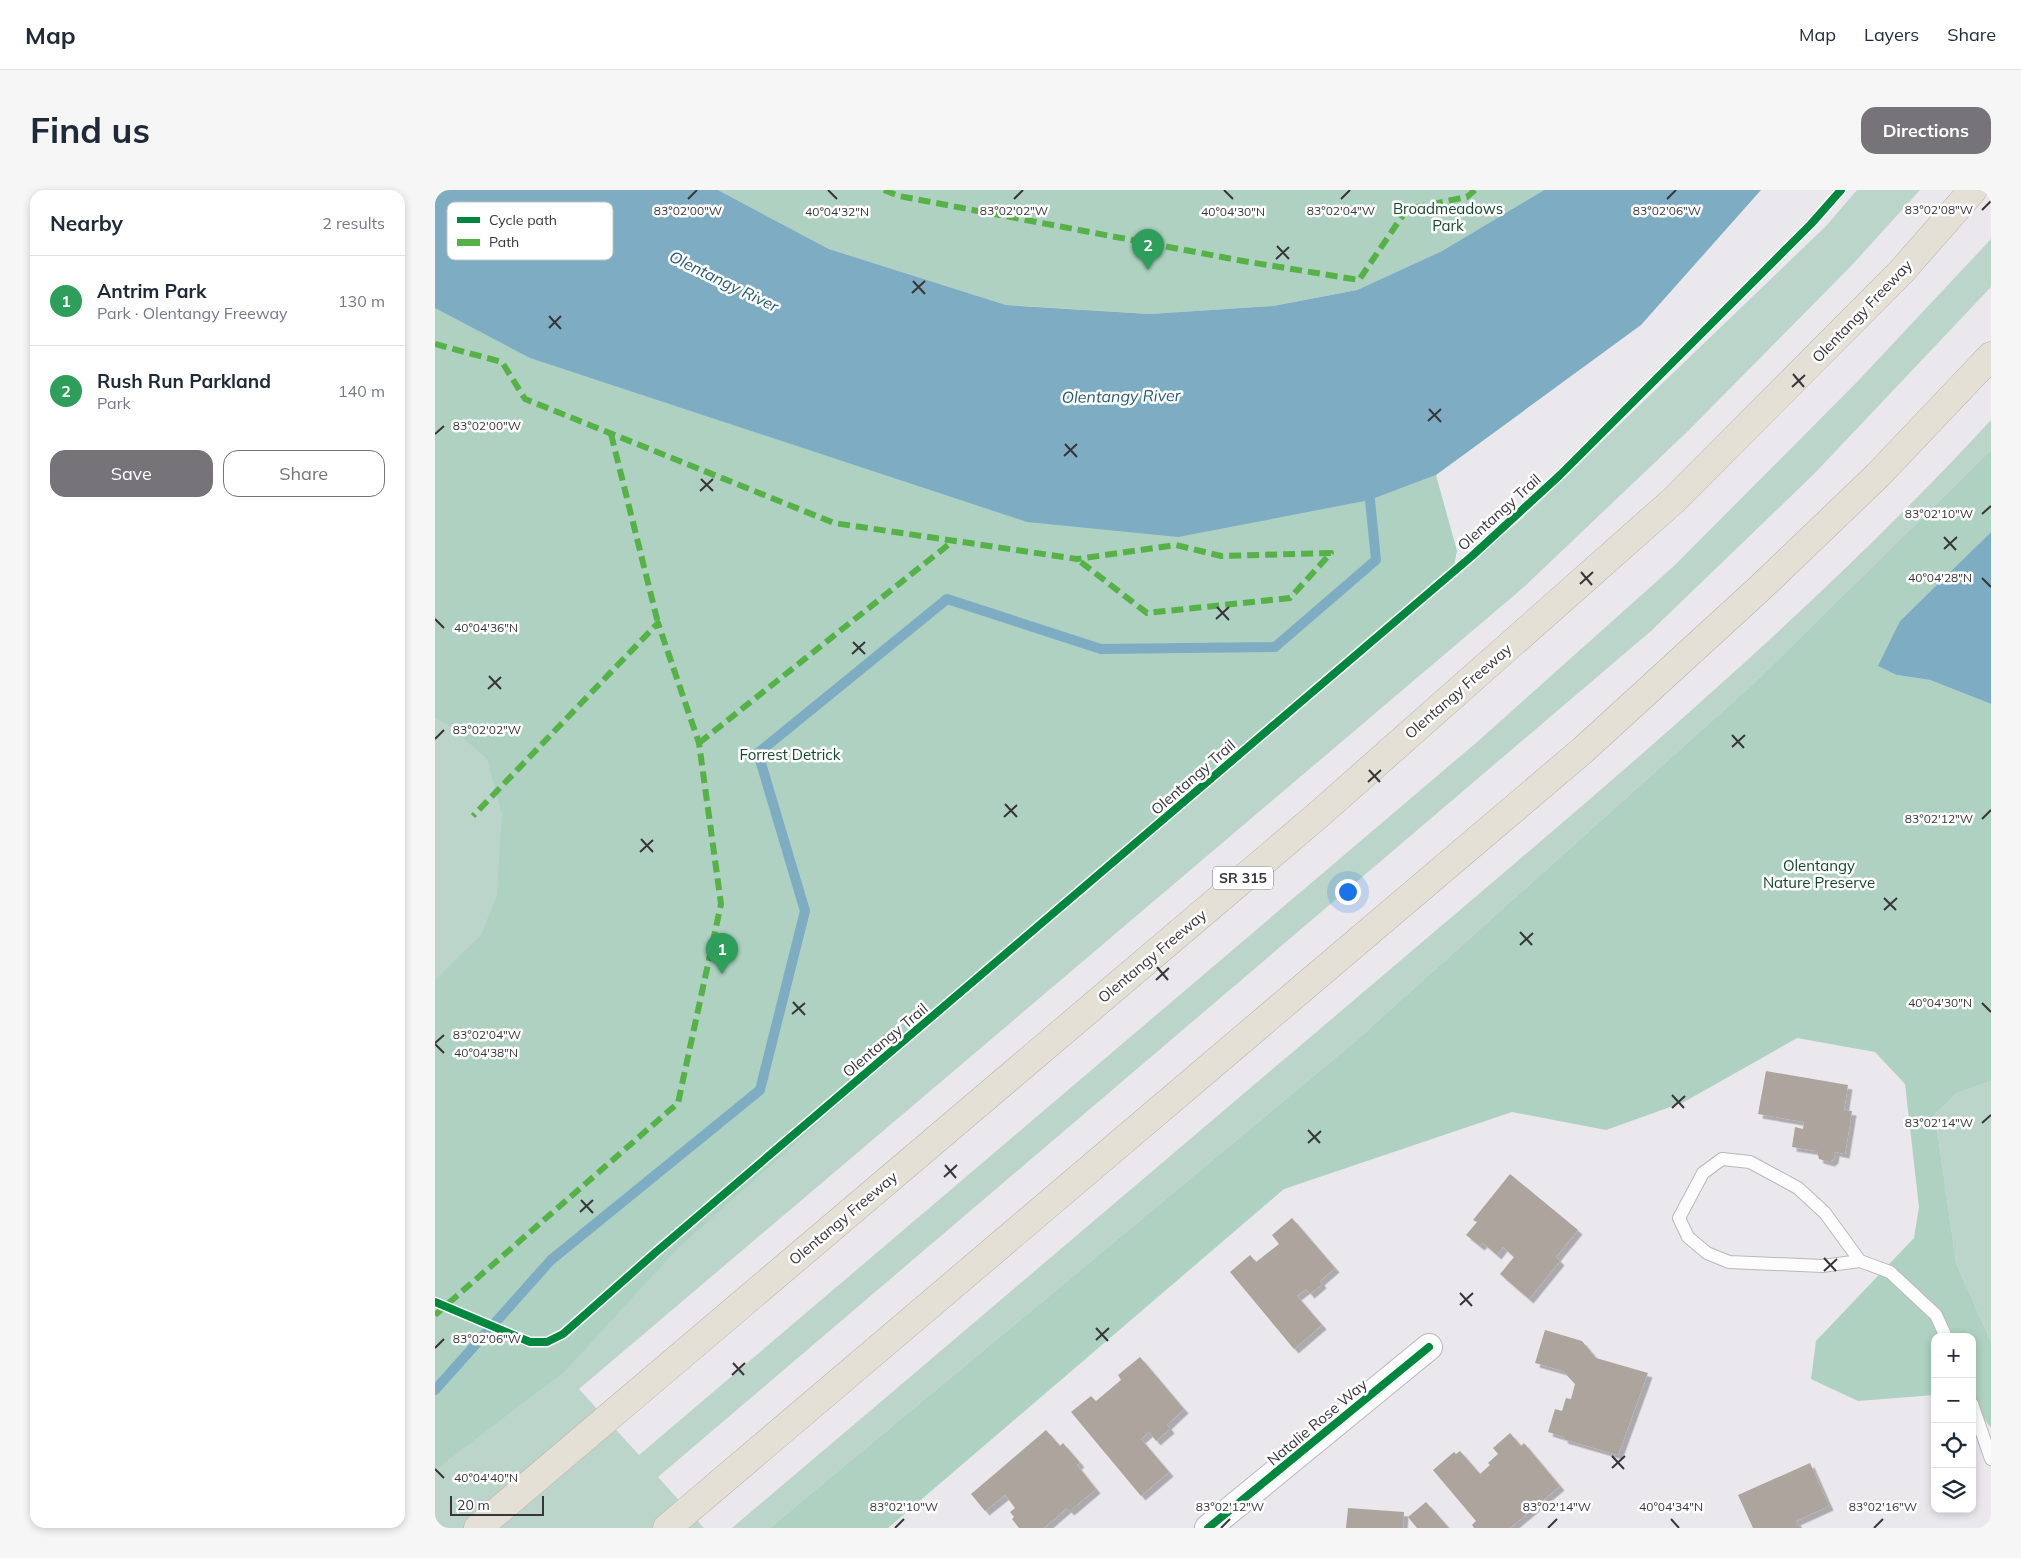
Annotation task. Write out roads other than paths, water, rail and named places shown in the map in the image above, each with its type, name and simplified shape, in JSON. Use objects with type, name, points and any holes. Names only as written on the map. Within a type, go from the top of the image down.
[{"type":"highway","name":"Olentangy Freeway","points":[[478,1528],[1317,816],[1674,500],[1901,272],[1973,190]]},
{"type":"highway","points":[[667,1528],[1583,750],[1759,589],[1878,475],[1991,356]]},
{"type":"street","name":"Natalie Rose Way","points":[[1220,1525],[1429,1347]]},
{"type":"lane","points":[[1860,1262],[1825,1213],[1798,1188],[1750,1162],[1722,1159],[1703,1173],[1679,1218],[1688,1237],[1707,1253],[1729,1262],[1822,1266],[1860,1262],[1890,1272],[1937,1316],[1944,1333]]},
{"type":"lane","points":[[1976,1416],[1991,1459]]},
{"type":"water","name":"Olentangy River","points":[[435,190],[718,190],[829,249],[1006,305],[1150,314],[1273,306],[1357,290],[1442,251],[1544,190],[1761,190],[1641,325],[1436,475],[1370,500],[1178,537],[1027,522],[530,358],[435,308]]},
{"type":"water","points":[[1991,532],[1991,704],[1930,680],[1897,675],[1878,666],[1900,621]]},
{"type":"waterway","points":[[435,1390],[551,1260],[760,1090],[805,911],[758,753],[947,599],[1101,649],[1275,647],[1376,560],[1370,500]]},
{"type":"place","name":"Rush Run Parkland","points":[[1148,270]]},
{"type":"place","name":"Antrim Park","points":[[722,974]]},
{"type":"park label","name":"Broadmeadows Park","points":[[1448,216]]},
{"type":"park label","name":"Forrest Detrick","points":[[790,754]]},
{"type":"park label","name":"Olentangy Nature Preserve","points":[[1819,874]]}]
